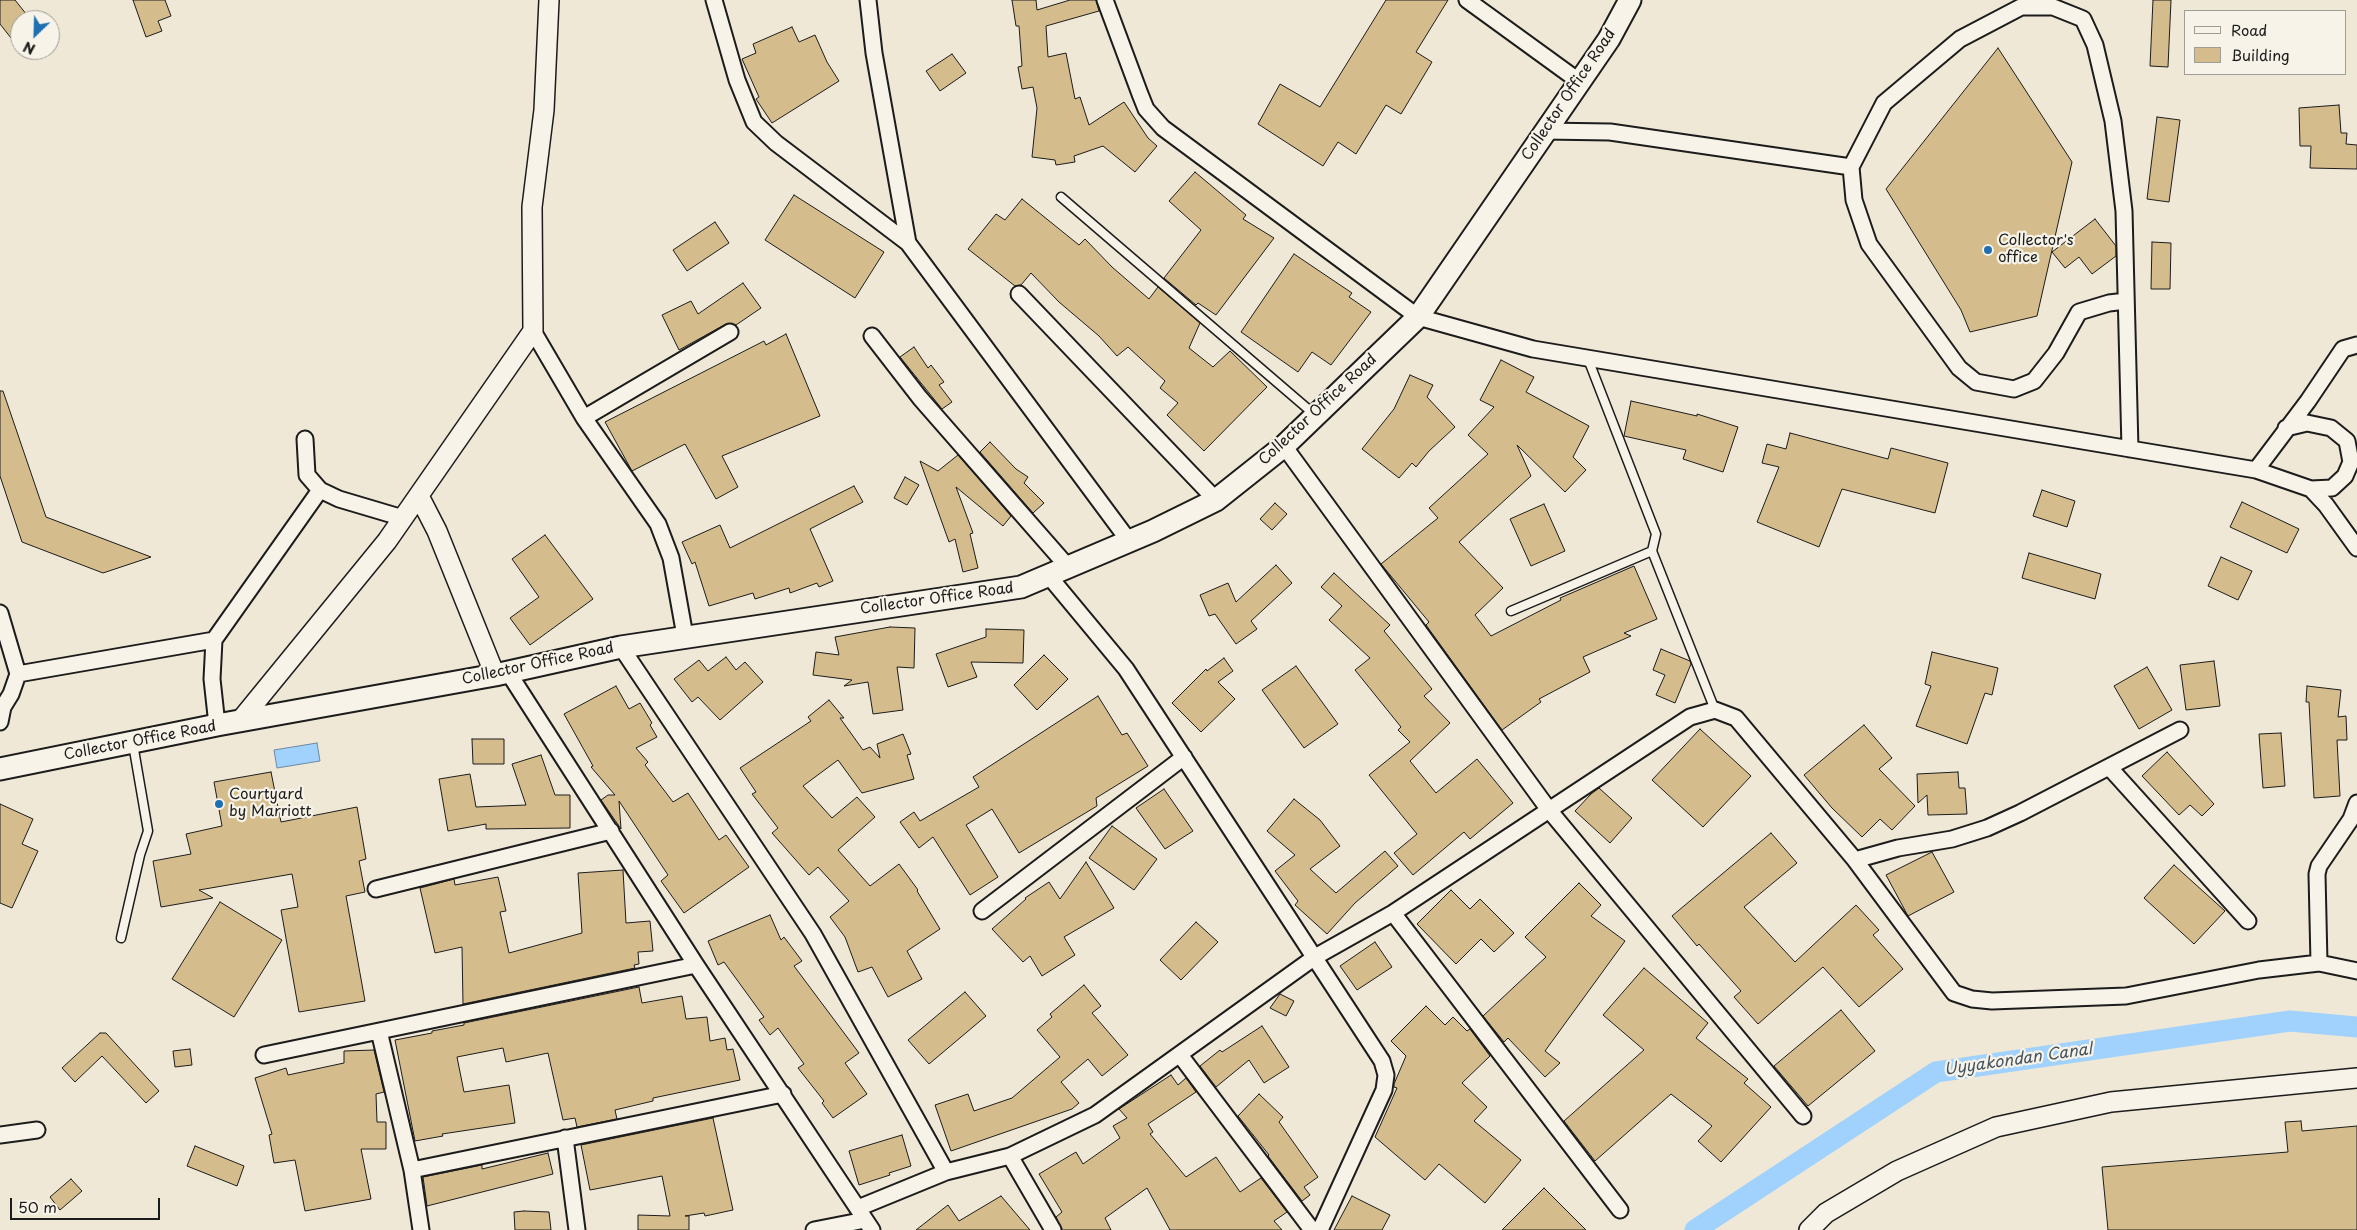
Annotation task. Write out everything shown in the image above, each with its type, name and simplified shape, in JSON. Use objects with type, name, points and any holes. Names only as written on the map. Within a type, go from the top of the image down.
[{"type":"main road","name":"Collector Office Road","points":[[0,769],[217,725],[501,673],[621,647],[1021,587],[1129,542],[1216,500],[1284,446],[1418,317],[1609,39],[1630,0]]},
{"type":"street","points":[[548,0],[544,110],[532,207],[533,331],[584,418],[658,524],[671,558],[685,636]]},
{"type":"street","points":[[714,0],[737,80],[754,122],[776,143],[908,243],[1129,542]]},
{"type":"street","points":[[868,0],[874,53],[908,243]]},
{"type":"street","points":[[1105,0],[1146,109],[1163,128],[1418,317],[1533,350],[2256,470],[2311,489],[2332,488],[2345,476],[2351,462],[2348,441],[2331,428],[2307,423],[2286,428]]},
{"type":"street","points":[[1467,0],[1580,82]]},
{"type":"street","points":[[2126,301],[2109,303],[2079,312],[2056,353],[2034,381],[2014,389],[1976,382],[1959,368],[1869,244],[1854,200],[1851,167],[1884,103],[1960,39],[2021,7],[2053,7],[2083,19],[2095,45],[2114,121],[2124,211],[2130,449]]},
{"type":"street","points":[[1544,131],[1610,132],[1851,167]]},
{"type":"street","points":[[1019,294],[1216,500]]},
{"type":"street","points":[[240,721],[387,541],[533,331]]},
{"type":"street","points":[[584,418],[730,332]]},
{"type":"street","points":[[872,336],[920,398],[1068,566]]},
{"type":"street","points":[[2256,470],[2343,349],[2357,345]]},
{"type":"street","points":[[305,439],[306,475],[320,490],[339,499],[403,518]]},
{"type":"street","points":[[1284,446],[1549,810],[1803,1116]]},
{"type":"street","points":[[2311,489],[2326,505],[2357,548]]},
{"type":"street","points":[[217,725],[212,679],[214,640],[320,490]]},
{"type":"street","points":[[418,496],[501,673],[611,831],[696,965],[865,1219]]},
{"type":"street","points":[[1048,575],[1126,669],[1382,1061],[1386,1075],[1384,1090],[1320,1230]]},
{"type":"street","points":[[0,613],[18,674],[11,694],[3,707],[0,722]]},
{"type":"street","points":[[18,674],[214,640]]},
{"type":"street","points":[[621,647],[814,934],[946,1172]]},
{"type":"street","points":[[814,1230],[865,1219],[946,1172],[1010,1156],[1095,1115],[1315,956],[1393,913],[1690,717],[1715,710],[1736,718],[1855,860],[1954,993],[1972,1000],[1992,1001],[2126,996],[2259,970],[2319,963],[2357,971]]},
{"type":"street","points":[[1855,860],[1898,848],[1952,838],[1987,828],[2020,813],[2180,730]]},
{"type":"street","points":[[982,911],[1184,757]]},
{"type":"street","points":[[2109,767],[2248,921]]},
{"type":"street","points":[[2319,963],[2317,874],[2319,866],[2351,818],[2357,803]]},
{"type":"street","points":[[376,889],[611,831]]},
{"type":"street","points":[[1393,913],[1620,1210]]},
{"type":"street","points":[[264,1055],[696,965]]},
{"type":"street","points":[[379,1031],[412,1170],[421,1230]]},
{"type":"street","points":[[1180,1055],[1312,1230]]},
{"type":"street","points":[[1809,1230],[1826,1213],[1897,1170],[1996,1127],[2111,1102],[2357,1078]]},
{"type":"street","points":[[412,1170],[782,1094]]},
{"type":"street","points":[[0,1135],[36,1130]]},
{"type":"street","points":[[565,1138],[577,1230]]},
{"type":"street","points":[[1010,1156],[1053,1230]]},
{"type":"lane","points":[[1061,197],[1315,415]]},
{"type":"lane","points":[[1588,359],[1656,534],[1652,551],[1715,710]]},
{"type":"lane","points":[[1511,611],[1652,551]]},
{"type":"lane","points":[[121,938],[140,855],[148,831],[133,742]]},
{"type":"water","points":[[317,743],[320,761],[277,768],[274,750]]},
{"type":"building","points":[[0,0],[15,0],[23,10],[10,10],[10,37],[0,24]]},
{"type":"building","points":[[133,0],[165,0],[171,16],[158,21],[162,31],[146,37]]},
{"type":"building","points":[[1012,0],[1036,0],[1037,10],[1070,0],[1096,0],[1099,11],[1046,26],[1048,57],[1066,53],[1075,99],[1080,97],[1089,125],[1124,102],[1148,138],[1157,146],[1135,172],[1103,146],[1074,156],[1075,162],[1056,165],[1055,160],[1032,157],[1037,108],[1033,87],[1022,89],[1018,67],[1022,66],[1019,26],[1016,26]]},
{"type":"building","points":[[1386,0],[1448,0],[1416,52],[1432,62],[1401,114],[1386,105],[1356,154],[1338,142],[1323,166],[1258,124],[1280,84],[1320,107]]},
{"type":"building","points":[[2153,0],[2171,0],[2168,67],[2150,66]]},
{"type":"building","points":[[792,27],[799,42],[815,35],[827,62],[839,81],[772,123],[756,99],[759,97],[742,59],[756,53],[753,44]]},
{"type":"building","name":"Collector's office","points":[[1998,48],[2072,162],[2037,316],[1970,332],[1961,310],[1886,189]]},
{"type":"building","points":[[952,54],[966,73],[940,91],[926,71]]},
{"type":"building","points":[[2339,105],[2341,133],[2347,133],[2346,144],[2357,145],[2357,169],[2310,168],[2311,146],[2300,146],[2299,108]]},
{"type":"building","points":[[2157,117],[2180,120],[2169,202],[2147,199]]},
{"type":"building","points":[[1195,172],[1246,215],[1243,219],[1274,238],[1216,315],[1198,303],[1196,305],[1164,278],[1201,230],[1169,201]]},
{"type":"building","points":[[794,195],[884,252],[855,298],[765,240]]},
{"type":"building","points":[[1022,199],[1079,245],[1085,239],[1112,267],[1149,299],[1158,287],[1200,323],[1189,348],[1213,367],[1230,351],[1267,387],[1204,451],[1167,415],[1178,403],[1160,388],[1165,381],[1128,347],[1117,356],[1099,336],[1059,302],[1031,273],[1021,285],[1015,286],[968,249],[996,214],[1005,220]]},
{"type":"building","points":[[2095,219],[2116,246],[2116,256],[2092,274],[2079,257],[2065,268],[2052,252]]},
{"type":"building","points":[[715,222],[729,243],[687,271],[673,250]]},
{"type":"building","points":[[2152,242],[2171,243],[2170,289],[2151,289]]},
{"type":"building","points":[[1294,254],[1352,293],[1349,297],[1371,312],[1331,365],[1312,352],[1298,372],[1241,332]]},
{"type":"building","points":[[743,283],[761,308],[736,325],[726,324],[679,350],[662,315],[691,301],[698,314]]},
{"type":"building","points":[[786,334],[820,416],[722,456],[738,487],[716,499],[685,444],[632,471],[605,422],[764,341],[766,345]]},
{"type":"building","points":[[914,347],[928,368],[931,365],[944,382],[939,385],[952,402],[942,409],[900,357]]},
{"type":"building","points":[[1501,360],[1534,377],[1526,392],[1589,426],[1573,457],[1586,470],[1565,492],[1517,445],[1531,476],[1459,542],[1503,588],[1475,615],[1491,636],[1561,600],[1560,598],[1634,566],[1657,619],[1624,633],[1631,636],[1583,657],[1590,672],[1539,699],[1541,702],[1502,730],[1426,625],[1429,622],[1381,564],[1438,518],[1429,508],[1488,454],[1468,435],[1494,407],[1480,400]]},
{"type":"building","points":[[1410,375],[1433,385],[1427,397],[1455,427],[1429,451],[1416,467],[1412,463],[1399,478],[1362,449],[1394,409]]},
{"type":"building","points":[[0,391],[3,391],[46,517],[151,557],[103,573],[22,542],[0,476]]},
{"type":"building","points":[[1631,401],[1697,416],[1697,414],[1738,427],[1723,472],[1683,459],[1686,450],[1624,436]]},
{"type":"building","points":[[1790,433],[1888,459],[1891,448],[1948,463],[1935,513],[1842,489],[1819,547],[1757,522],[1779,467],[1762,463],[1767,444],[1786,449]]},
{"type":"building","points":[[990,442],[1016,469],[1028,477],[1024,483],[1044,503],[1033,513],[980,452]]},
{"type":"building","points":[[958,455],[1011,516],[1003,526],[956,487],[973,533],[970,534],[978,568],[963,572],[955,539],[949,542],[920,461],[938,471]]},
{"type":"building","points":[[905,477],[919,485],[907,505],[894,498]]},
{"type":"building","points":[[854,486],[863,502],[810,529],[833,581],[819,587],[817,583],[790,593],[789,588],[755,599],[753,593],[709,606],[695,562],[692,564],[682,542],[720,525],[730,548]]},
{"type":"building","points":[[2042,490],[2075,501],[2067,527],[2033,516]]},
{"type":"building","points":[[2242,502],[2299,529],[2287,553],[2230,527]]},
{"type":"building","points":[[1275,503],[1287,514],[1272,530],[1260,519]]},
{"type":"building","points":[[1544,504],[1565,551],[1531,566],[1510,519]]},
{"type":"building","points":[[545,535],[593,599],[530,645],[510,618],[539,597],[512,559]]},
{"type":"building","points":[[2029,553],[2101,574],[2095,599],[2022,578]]},
{"type":"building","points":[[2221,557],[2252,571],[2238,600],[2208,586]]},
{"type":"building","points":[[1276,565],[1292,583],[1251,621],[1257,629],[1236,644],[1215,614],[1209,616],[1200,595],[1228,583],[1236,602]]},
{"type":"building","points":[[1334,573],[1390,625],[1384,631],[1432,689],[1424,696],[1450,723],[1410,761],[1436,793],[1477,759],[1513,803],[1470,839],[1464,832],[1413,875],[1394,853],[1417,834],[1369,775],[1410,742],[1398,730],[1401,727],[1355,670],[1370,658],[1329,620],[1342,606],[1321,587]]},
{"type":"building","points":[[890,627],[915,628],[914,668],[897,667],[903,710],[873,714],[868,682],[844,686],[852,680],[813,675],[816,652],[839,655],[835,637]]},
{"type":"building","points":[[986,629],[1024,630],[1023,663],[971,662],[977,677],[948,687],[936,654],[986,637]]},
{"type":"building","points":[[1661,649],[1690,661],[1691,664],[1675,703],[1656,695],[1665,675],[1653,670]]},
{"type":"building","points":[[1932,652],[1998,668],[1992,695],[1985,693],[1967,744],[1916,726],[1931,686],[1925,684]]},
{"type":"building","points":[[1044,655],[1068,679],[1037,710],[1014,685]]},
{"type":"building","points":[[726,657],[736,670],[745,662],[763,682],[720,720],[698,697],[692,702],[674,679],[699,660],[708,671]]},
{"type":"building","points":[[1224,658],[1233,671],[1218,682],[1235,699],[1201,732],[1172,703],[1206,669],[1207,671]]},
{"type":"building","points":[[2214,661],[2220,706],[2186,710],[2180,665]]},
{"type":"building","points":[[1296,666],[1338,724],[1304,748],[1262,690]]},
{"type":"building","points":[[2147,667],[2172,710],[2139,729],[2114,686]]},
{"type":"building","points":[[616,686],[629,709],[640,703],[652,723],[650,725],[657,737],[636,748],[648,762],[645,765],[673,802],[688,793],[719,840],[726,835],[749,867],[684,913],[661,881],[668,875],[619,801],[621,829],[601,800],[608,795],[615,795],[591,767],[593,766],[564,714]]},
{"type":"building","points":[[2307,686],[2341,690],[2338,717],[2346,716],[2347,740],[2337,740],[2340,796],[2314,798],[2309,702],[2306,702]]},
{"type":"building","points":[[1098,696],[1122,735],[1127,733],[1148,766],[1096,798],[1097,806],[1019,853],[992,809],[966,825],[998,877],[970,895],[933,837],[919,848],[900,822],[914,812],[920,821],[979,787],[973,777]]},
{"type":"building","points":[[829,700],[844,718],[840,718],[863,750],[870,747],[880,758],[877,744],[903,734],[911,754],[907,755],[914,779],[862,793],[838,760],[803,786],[832,818],[857,797],[875,817],[838,850],[870,886],[899,864],[918,890],[940,929],[907,951],[922,979],[888,997],[872,967],[858,972],[845,937],[830,917],[849,901],[818,867],[809,875],[772,833],[778,828],[752,794],[756,792],[740,768],[811,721],[808,717]]},
{"type":"building","points":[[1864,725],[1892,758],[1879,769],[1915,806],[1892,830],[1880,819],[1862,837],[1832,808],[1804,775]]},
{"type":"building","points":[[1700,729],[1751,776],[1703,827],[1652,780]]},
{"type":"building","points":[[2281,733],[2285,786],[2263,788],[2259,734]]},
{"type":"building","points":[[472,739],[504,739],[504,764],[473,764]]},
{"type":"building","points":[[2167,752],[2214,804],[2202,816],[2190,805],[2179,815],[2142,776]]},
{"type":"building","points":[[541,755],[555,795],[570,795],[570,828],[486,829],[486,824],[448,831],[439,779],[470,774],[476,807],[526,805],[512,764]]},
{"type":"building","points":[[271,772],[281,822],[357,807],[366,859],[359,861],[365,892],[346,896],[365,1001],[299,1012],[281,910],[298,907],[292,874],[199,890],[213,898],[161,907],[153,861],[191,854],[186,834],[222,826],[214,782]]},
{"type":"building","points":[[1958,772],[1959,788],[1965,788],[1967,814],[1928,815],[1927,795],[1918,803],[1917,774]]},
{"type":"building","points":[[1599,788],[1632,818],[1610,843],[1575,811]]},
{"type":"building","points":[[1164,789],[1193,831],[1165,849],[1136,808]]},
{"type":"building","points":[[1294,799],[1320,820],[1340,846],[1310,869],[1336,893],[1385,851],[1398,866],[1355,903],[1327,934],[1295,905],[1298,901],[1275,871],[1295,855],[1267,831]]},
{"type":"building","points":[[0,804],[33,819],[22,844],[38,851],[12,908],[0,903]]},
{"type":"building","points":[[1112,826],[1157,859],[1134,890],[1089,858]]},
{"type":"building","points":[[1771,833],[1797,863],[1744,907],[1795,962],[1856,905],[1879,930],[1873,935],[1903,969],[1859,1007],[1823,967],[1758,1024],[1734,997],[1741,991],[1699,944],[1697,946],[1672,916]]},
{"type":"building","points":[[1932,852],[1954,892],[1908,916],[1886,875]]},
{"type":"building","points":[[1086,862],[1114,908],[1064,937],[1075,955],[1042,976],[1030,956],[1023,962],[992,929],[1025,898],[1049,882],[1060,899]]},
{"type":"building","points":[[2174,865],[2225,911],[2194,944],[2144,898]]},
{"type":"building","points":[[623,870],[626,923],[650,921],[653,951],[638,952],[639,964],[634,965],[635,968],[463,1004],[462,947],[435,953],[420,888],[454,879],[455,885],[498,877],[506,911],[500,912],[509,953],[582,933],[578,873]]},
{"type":"building","points":[[1579,883],[1601,905],[1591,916],[1625,941],[1545,1051],[1560,1063],[1545,1077],[1508,1038],[1504,1042],[1483,1016],[1546,957],[1525,937]]},
{"type":"building","points":[[1451,890],[1470,909],[1480,899],[1514,933],[1494,952],[1481,939],[1456,964],[1417,924]]},
{"type":"building","points":[[220,902],[282,940],[234,1017],[172,979]]},
{"type":"building","points":[[770,915],[781,940],[784,937],[802,961],[794,966],[859,1053],[845,1063],[867,1094],[833,1118],[822,1103],[824,1101],[798,1068],[804,1064],[778,1028],[770,1035],[759,1020],[764,1017],[724,962],[718,965],[708,941]]},
{"type":"building","points":[[1196,922],[1218,942],[1181,980],[1160,960]]},
{"type":"building","points":[[1375,942],[1392,967],[1357,990],[1340,966]]},
{"type":"building","points":[[1644,968],[1708,1023],[1696,1038],[1748,1079],[1744,1083],[1771,1107],[1721,1162],[1698,1141],[1712,1126],[1671,1094],[1595,1161],[1564,1121],[1644,1050],[1603,1015]]},
{"type":"building","points":[[1084,985],[1101,1006],[1092,1013],[1128,1055],[1102,1076],[1088,1059],[1061,1082],[1079,1103],[1072,1109],[951,1151],[935,1105],[968,1094],[974,1111],[1012,1098],[1060,1057],[1037,1030],[1052,1017],[1050,1014]]},
{"type":"building","points":[[639,987],[642,1003],[682,996],[686,1019],[707,1017],[710,1041],[725,1038],[727,1050],[733,1049],[740,1080],[653,1098],[653,1101],[615,1110],[617,1119],[577,1127],[575,1118],[563,1120],[548,1053],[506,1062],[503,1048],[457,1057],[464,1092],[509,1085],[515,1123],[442,1134],[443,1136],[415,1141],[395,1040],[432,1033],[432,1031],[464,1025],[464,1023]]},
{"type":"building","points":[[965,992],[986,1016],[929,1064],[908,1040]]},
{"type":"building","points":[[1280,994],[1294,1001],[1286,1016],[1270,1008]]},
{"type":"building","points":[[1426,1006],[1445,1025],[1453,1017],[1467,1031],[1470,1029],[1490,1056],[1462,1083],[1487,1107],[1474,1121],[1521,1160],[1485,1203],[1439,1164],[1425,1180],[1375,1137],[1397,1088],[1394,1087],[1394,1084],[1406,1056],[1391,1041]]},
{"type":"building","points":[[1841,1010],[1875,1051],[1808,1106],[1774,1066]]},
{"type":"building","points":[[1262,1026],[1289,1067],[1264,1083],[1249,1060],[1216,1087],[1200,1066],[1220,1050],[1222,1052]]},
{"type":"building","points":[[100,1033],[106,1033],[159,1091],[146,1103],[102,1056],[75,1082],[62,1068]]},
{"type":"building","points":[[190,1049],[192,1065],[175,1067],[173,1051]]},
{"type":"building","points":[[374,1050],[384,1092],[376,1094],[377,1122],[386,1122],[386,1149],[361,1149],[371,1199],[305,1211],[295,1160],[274,1163],[269,1135],[272,1134],[255,1078],[286,1068],[288,1075],[344,1063],[344,1051]]},
{"type":"building","points":[[1171,1075],[1178,1085],[1186,1078],[1196,1092],[1148,1124],[1153,1132],[1150,1134],[1186,1177],[1216,1157],[1240,1192],[1261,1178],[1287,1212],[1274,1221],[1282,1230],[1170,1230],[1147,1188],[1105,1218],[1111,1230],[1062,1230],[1056,1217],[1062,1212],[1039,1174],[1076,1152],[1083,1164],[1120,1138],[1113,1126],[1127,1118],[1119,1109]]},
{"type":"building","points":[[1259,1094],[1283,1117],[1279,1122],[1318,1177],[1304,1187],[1310,1195],[1302,1201],[1238,1116]]},
{"type":"building","points":[[713,1118],[733,1210],[705,1216],[704,1213],[685,1216],[689,1216],[689,1230],[638,1230],[638,1215],[670,1216],[662,1176],[590,1190],[581,1145]]},
{"type":"building","points":[[2301,1121],[2302,1131],[2357,1126],[2357,1230],[2108,1230],[2102,1167],[2288,1152],[2285,1122]]},
{"type":"building","points":[[902,1135],[911,1166],[859,1185],[849,1151]]},
{"type":"building","points":[[195,1146],[244,1166],[237,1186],[187,1166]]},
{"type":"building","points":[[548,1153],[553,1174],[427,1206],[423,1177],[482,1165],[482,1169]]},
{"type":"building","points":[[71,1179],[82,1191],[60,1210],[50,1197]]},
{"type":"building","points":[[1544,1188],[1586,1230],[1502,1230]]},
{"type":"building","points":[[1001,1196],[1030,1230],[916,1230],[948,1205],[959,1221]]},
{"type":"building","points":[[1352,1196],[1390,1215],[1382,1230],[1334,1230]]},
{"type":"building","points":[[514,1212],[549,1212],[551,1230],[515,1230]]},
{"type":"waterway","name":"Uyyakondan Canal","points":[[1695,1230],[1936,1072],[2290,1021],[2357,1027]]},
{"type":"place","name":"Collector's office","points":[[1988,250]]},
{"type":"place","name":"Courtyard by Marriott","points":[[219,804]]}]
